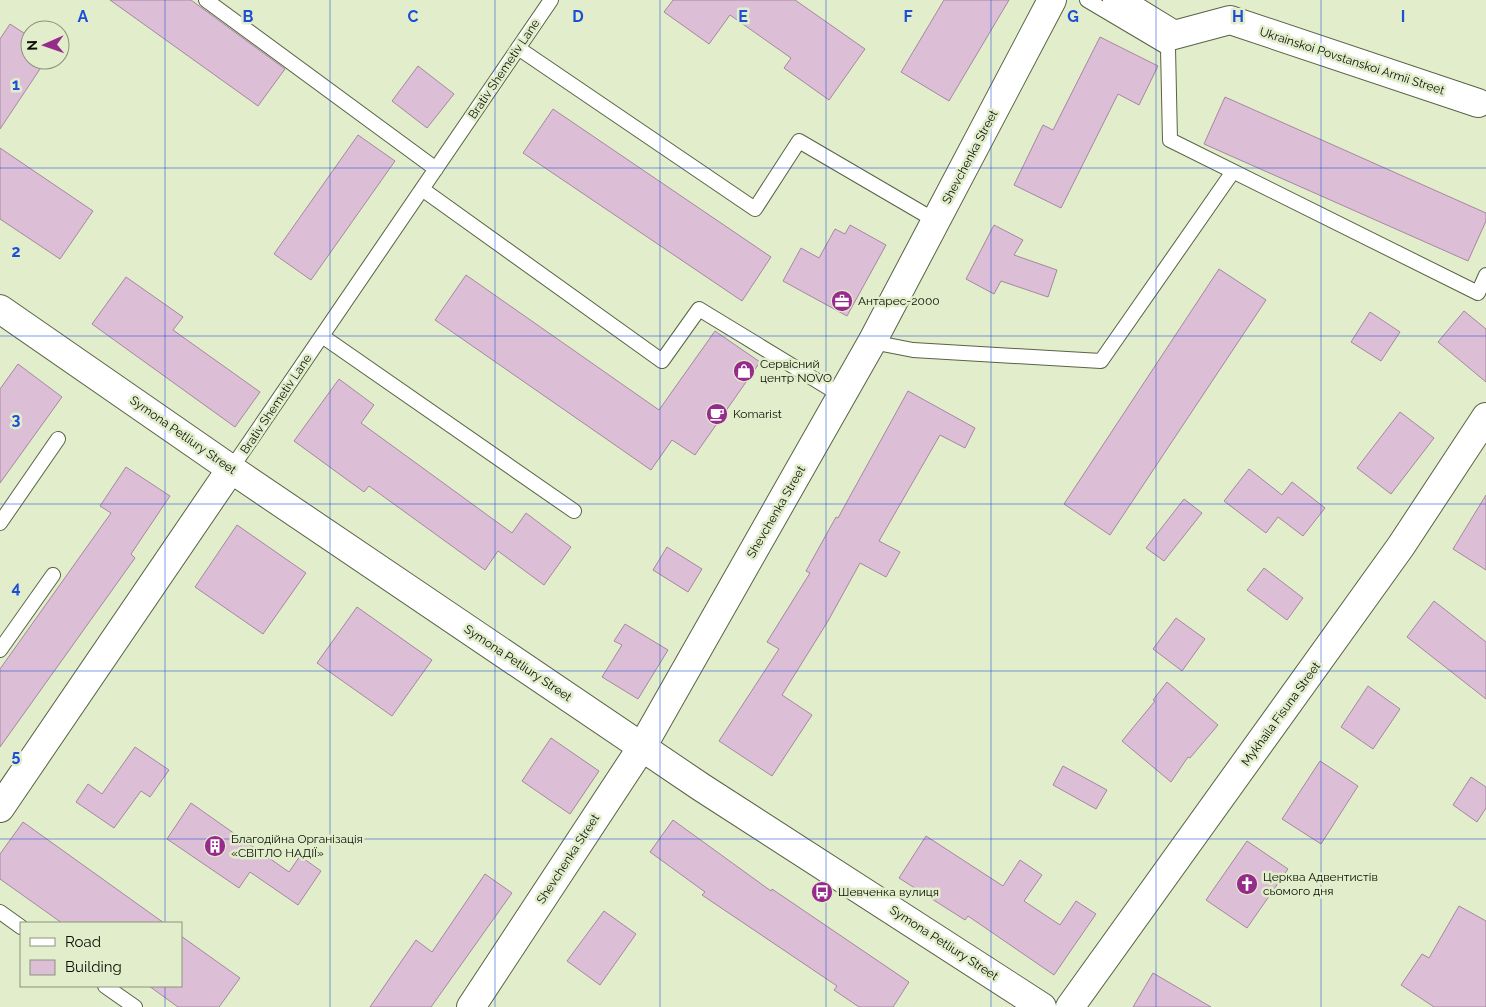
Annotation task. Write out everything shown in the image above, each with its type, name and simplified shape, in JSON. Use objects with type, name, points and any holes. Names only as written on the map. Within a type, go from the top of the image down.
[{"type":"street","name":"Shevchenka Street","points":[[470,1007],[642,747],[872,342],[1052,0]]},
{"type":"street","name":"Ukrainskoi Povstanskoi Armii Street","points":[[1117,0],[1174,35],[1230,20],[1482,95]]},
{"type":"street","name":"Symona Petliury Street","points":[[0,309],[231,469],[701,787],[1042,1007]]},
{"type":"street","name":"Mykhaila Fisuna Street","points":[[1070,1007],[1401,546],[1486,417]]},
{"type":"street","name":"Brativ Shemetiv Lane","points":[[0,808],[231,469]]},
{"type":"lane","points":[[206,0],[436,169]]},
{"type":"lane","name":"Brativ Shemetiv Lane","points":[[231,469],[551,0]]},
{"type":"lane","points":[[1087,0],[1168,48],[1170,140],[1232,173],[1478,293],[1486,276]]},
{"type":"lane","points":[[518,48],[755,209],[799,142],[936,221]]},
{"type":"lane","points":[[872,342],[914,350],[1101,361],[1232,173]]},
{"type":"lane","points":[[422,189],[662,361],[699,309],[842,396]]},
{"type":"lane","points":[[322,336],[574,511]]},
{"type":"lane","points":[[0,523],[58,439]]},
{"type":"lane","points":[[0,650],[53,574]]},
{"type":"lane","points":[[0,912],[20,926]]},
{"type":"lane","points":[[106,987],[135,1007]]},
{"type":"building","points":[[110,0],[191,0],[285,69],[258,106]]},
{"type":"building","points":[[673,0],[795,0],[865,49],[829,100],[784,68],[791,58],[730,15],[709,44],[664,12]]},
{"type":"building","points":[[944,0],[1009,0],[949,101],[901,72]]},
{"type":"building","points":[[10,24],[20,30],[20,70],[39,70],[0,129],[0,39]]},
{"type":"building","points":[[1100,37],[1158,66],[1139,105],[1118,94],[1061,208],[1014,185],[1043,125],[1053,130]]},
{"type":"building","points":[[418,66],[454,94],[427,128],[392,101]]},
{"type":"building","points":[[1225,97],[1486,213],[1486,221],[1468,261],[1204,144]]},
{"type":"building","points":[[553,109],[771,257],[742,301],[523,153]]},
{"type":"building","points":[[358,135],[395,161],[311,280],[274,254]]},
{"type":"building","points":[[0,148],[93,211],[60,259],[0,219]]},
{"type":"building","points":[[850,225],[886,245],[847,316],[783,281],[801,248],[819,258],[835,229],[845,234]]},
{"type":"building","points":[[994,225],[1023,240],[1014,255],[1057,270],[1048,297],[1001,281],[994,294],[966,279]]},
{"type":"building","points":[[1219,269],[1266,300],[1110,535],[1064,504]]},
{"type":"building","points":[[466,275],[659,410],[715,331],[760,362],[695,455],[672,440],[651,470],[435,320]]},
{"type":"building","points":[[126,277],[183,317],[173,330],[260,392],[235,427],[92,324]]},
{"type":"building","points":[[1464,311],[1486,329],[1486,382],[1438,342]]},
{"type":"building","points":[[1370,312],[1400,332],[1381,361],[1351,342]]},
{"type":"building","points":[[18,364],[62,397],[0,483],[0,389]]},
{"type":"building","points":[[339,379],[374,405],[361,423],[512,533],[526,513],[571,547],[544,585],[498,551],[485,570],[369,486],[364,492],[294,441]]},
{"type":"building","points":[[908,391],[975,428],[965,448],[940,435],[879,541],[900,552],[886,577],[860,563],[828,621],[782,695],[812,715],[772,776],[719,741],[779,649],[767,642],[810,573],[806,571],[836,517],[838,518]]},
{"type":"building","points":[[1400,412],[1434,438],[1391,494],[1357,468]]},
{"type":"building","points":[[126,467],[170,496],[131,554],[135,558],[0,747],[0,669],[111,513],[100,506]]},
{"type":"building","points":[[1249,469],[1282,495],[1292,482],[1325,508],[1303,536],[1278,517],[1266,533],[1224,501]]},
{"type":"building","points":[[1486,495],[1486,570],[1453,549]]},
{"type":"building","points":[[1184,499],[1202,513],[1164,561],[1146,548]]},
{"type":"building","points":[[237,525],[306,573],[263,634],[195,587]]},
{"type":"building","points":[[667,547],[702,569],[688,592],[653,570]]},
{"type":"building","points":[[1264,568],[1303,598],[1287,620],[1247,590]]},
{"type":"building","points":[[1434,601],[1486,642],[1486,699],[1407,637]]},
{"type":"building","points":[[357,607],[432,660],[392,716],[317,663]]},
{"type":"building","points":[[1176,618],[1205,639],[1182,671],[1153,649]]},
{"type":"building","points":[[625,624],[668,650],[638,699],[602,677],[622,645],[614,641]]},
{"type":"building","points":[[1167,682],[1218,725],[1190,758],[1188,757],[1171,782],[1122,741],[1155,701],[1153,700]]},
{"type":"building","points":[[1368,686],[1400,709],[1373,749],[1341,727]]},
{"type":"building","points":[[551,738],[599,771],[570,814],[522,781]]},
{"type":"building","points":[[135,747],[169,770],[150,797],[141,791],[114,828],[76,802],[88,784],[102,794]]},
{"type":"building","points":[[1320,761],[1358,786],[1321,844],[1282,819]]},
{"type":"building","points":[[1063,766],[1107,790],[1096,809],[1053,785]]},
{"type":"building","points":[[1471,777],[1486,787],[1486,808],[1477,822],[1453,805]]},
{"type":"building","name":"Благодійна Організація «СВІТЛО НАДІЇ»","points":[[191,803],[289,872],[300,856],[321,871],[298,905],[250,872],[239,888],[167,839]]},
{"type":"building","points":[[673,820],[771,891],[772,889],[909,982],[893,1007],[859,1007],[834,990],[837,986],[702,895],[705,892],[650,852]]},
{"type":"building","points":[[23,822],[163,922],[61,922],[0,879],[0,854]]},
{"type":"building","points":[[926,836],[1003,886],[1020,860],[1042,875],[1024,901],[1060,925],[1076,901],[1096,914],[1054,975],[968,916],[965,920],[899,878]]},
{"type":"building","name":"Церква Адвентистів сьомого дня","points":[[1247,841],[1288,869],[1247,928],[1206,900]]},
{"type":"building","points":[[485,874],[512,893],[431,1007],[370,1007],[416,940],[432,952]]},
{"type":"building","points":[[1459,906],[1486,921],[1486,1007],[1434,1007],[1401,985],[1422,954],[1429,958]]},
{"type":"building","points":[[604,911],[636,934],[600,985],[567,961]]},
{"type":"building","points":[[182,937],[240,978],[219,1007],[178,1007],[150,987],[182,987]]},
{"type":"building","points":[[1153,973],[1211,1007],[1133,1007]]},
{"type":"place","name":"Антарес-2000","points":[[842,301]]},
{"type":"place","name":"Сервісний центр NOVO","points":[[744,371]]},
{"type":"place","name":"Komarist","points":[[717,414]]},
{"type":"place","name":"Благодійна Організація «СВІТЛО НАДІЇ»","points":[[215,846]]},
{"type":"place","name":"Церква Адвентистів сьомого дня","points":[[1247,884]]},
{"type":"place","name":"Шевченка вулиця","points":[[822,892]]}]
